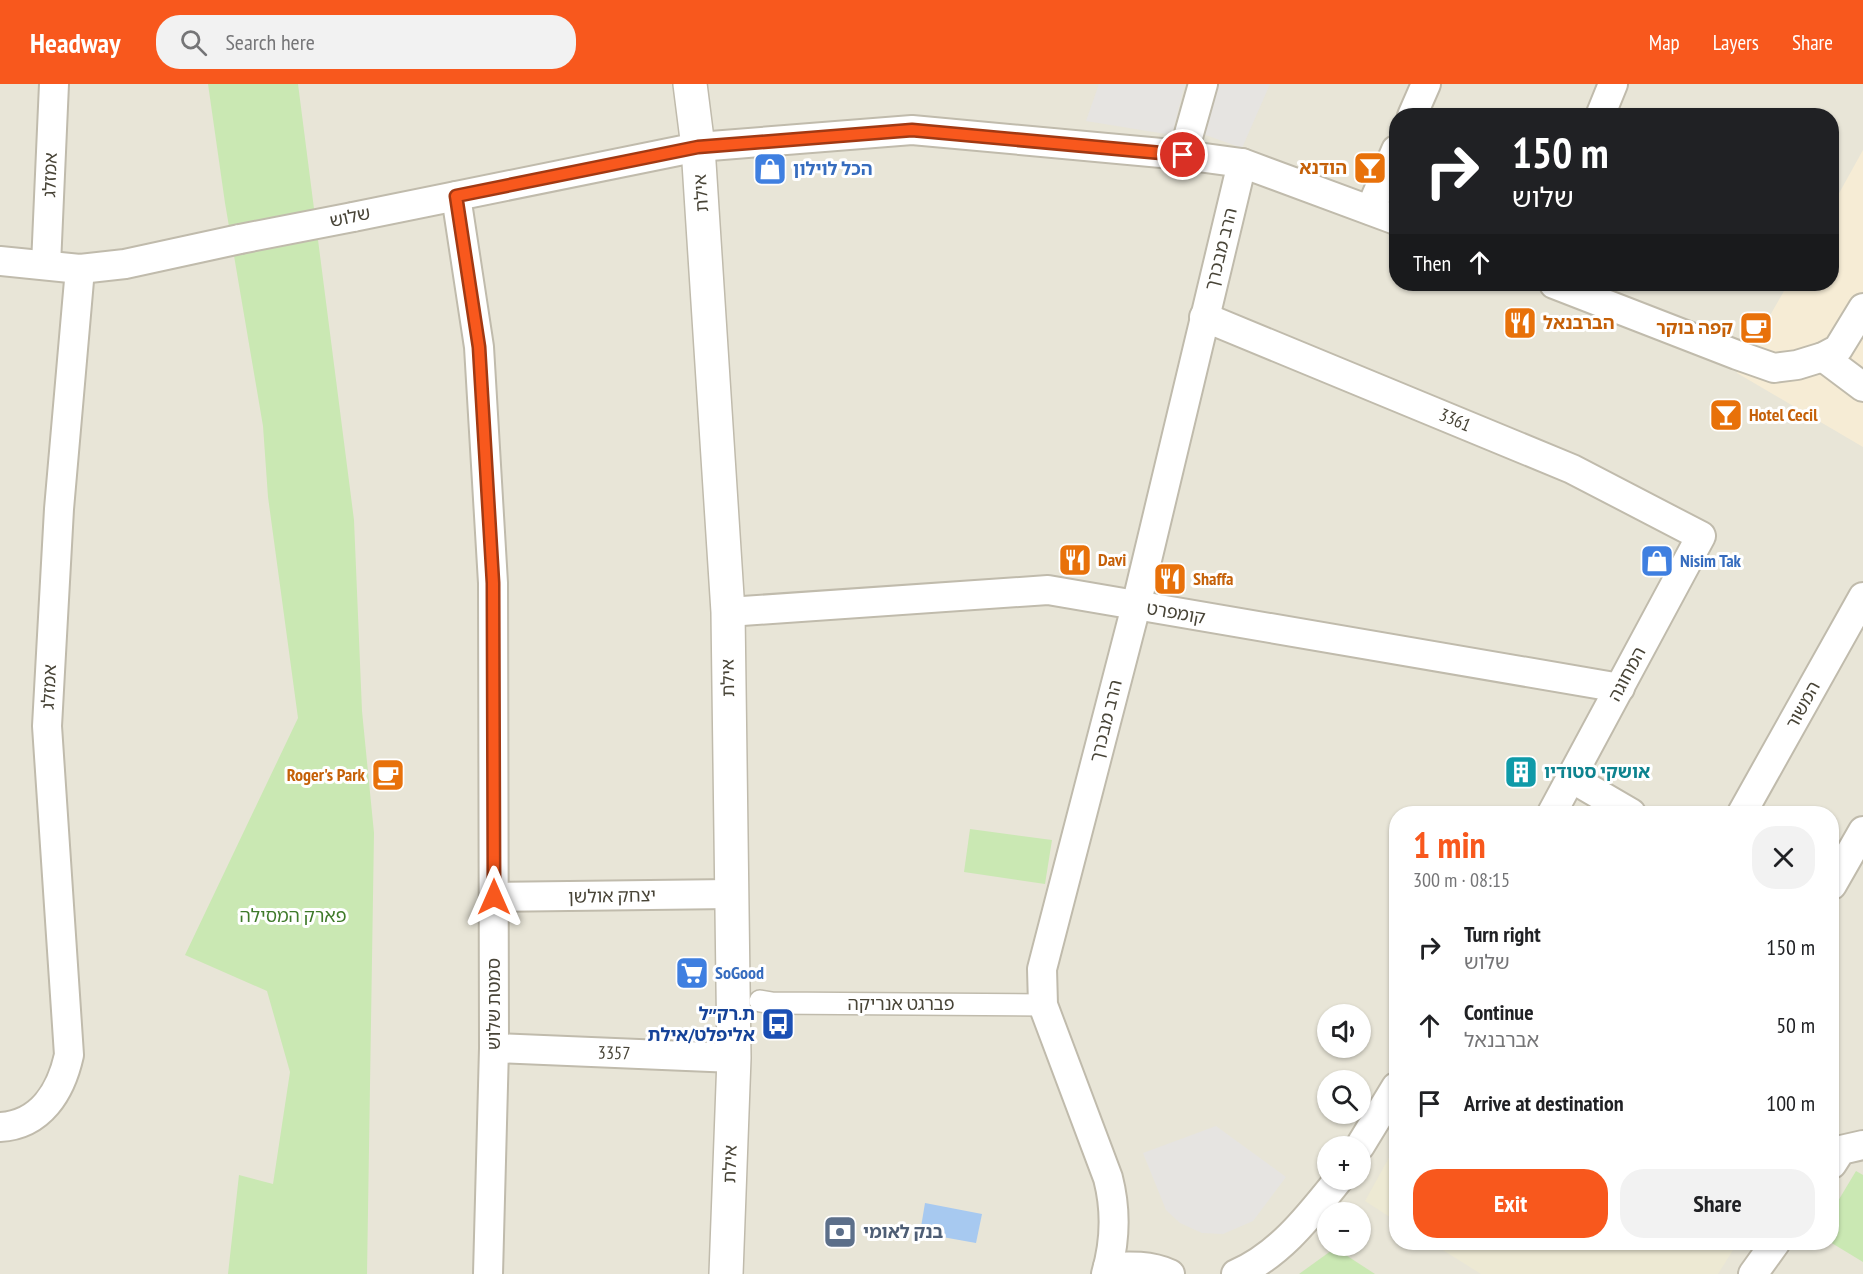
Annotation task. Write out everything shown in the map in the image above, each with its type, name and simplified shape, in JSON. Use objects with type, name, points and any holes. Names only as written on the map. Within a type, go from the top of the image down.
[{"type":"street","name":"אמזלג","points":[[46,265],[54,84]]},
{"type":"street","name":"אילת","points":[[690,84],[698,147],[728,612],[734,1058],[726,1274]]},
{"type":"street","points":[[1183,155],[1203,84]]},
{"type":"street","points":[[1416,108],[1426,84]]},
{"type":"street","points":[[1603,108],[1613,84]]},
{"type":"street","name":"שלוש","points":[[0,261],[80,269],[126,264],[698,147],[912,130],[1183,155],[1242,163],[1389,217]]},
{"type":"street","name":"הרב מבכרך","points":[[1107,1270],[1114,1211],[1112,1194],[1043,1005],[1042,969],[1136,606],[1242,163]]},
{"type":"street","points":[[1371,210],[1389,167]]},
{"type":"street","name":"סמטת שלוש","points":[[456,196],[479,347],[493,583],[494,1048],[488,1274]]},
{"type":"street","name":"אמזלג","points":[[0,1127],[10,1127],[32,1118],[51,1101],[64,1076],[69,1055],[47,726],[58,509],[80,269]]},
{"type":"street","points":[[1572,291],[1774,368],[1797,365],[1838,350],[1863,308]]},
{"type":"street","name":"3361","points":[[1204,316],[1572,469],[1701,536]]},
{"type":"street","points":[[1823,357],[1863,387]]},
{"type":"street","name":"המחוגה","points":[[1556,806],[1701,536]]},
{"type":"street","name":"קומפרט","points":[[728,612],[1048,590],[1620,688]]},
{"type":"street","name":"המשור","points":[[1746,806],[1863,597]]},
{"type":"street","points":[[1571,778],[1619,806]]},
{"type":"street","points":[[1839,873],[1863,831]]},
{"type":"street","name":"יצחק אולשן","points":[[494,897],[731,894]]},
{"type":"street","name":"פברגט אנריקה","points":[[760,1001],[1043,1005]]},
{"type":"street","name":"3357","points":[[494,1048],[734,1058]]},
{"type":"street","points":[[1366,1136],[1389,1098]]},
{"type":"street","points":[[1236,1274],[1246,1270],[1274,1250],[1303,1224],[1330,1190]]},
{"type":"street","points":[[1754,1274],[1770,1250]]},
{"type":"street","points":[[1107,1270],[1142,1266],[1170,1274]]},
{"type":"shaded area","points":[[0,84],[1863,84],[1863,1274],[0,1274]]},
{"type":"shaded area","points":[[1099,84],[1185,84],[1172,135],[1086,121]]},
{"type":"shaded area","points":[[1216,84],[1270,84],[1242,148],[1200,133]]},
{"type":"shaded area","points":[[1863,150],[1863,447],[1737,373],[1784,291],[1839,291],[1839,193]]},
{"type":"shaded area","points":[[1216,1126],[1286,1177],[1253,1221],[1223,1234],[1202,1233],[1180,1223],[1166,1210],[1143,1153]]},
{"type":"shaded area","points":[[1389,1158],[1389,1216],[1371,1205],[1371,1202],[1365,1201]]},
{"type":"shaded area","points":[[1443,1250],[1733,1250],[1718,1274],[1481,1274]]},
{"type":"green space","name":"פארק המסילה","points":[[208,84],[298,84],[354,520],[362,711],[374,833],[367,1274],[228,1274],[239,1175],[273,1184],[290,1072],[267,991],[185,955],[298,718],[268,497],[263,426],[225,203]]},
{"type":"green space","points":[[970,829],[1052,840],[1045,884],[964,872]]},
{"type":"green space","points":[[1856,1171],[1863,1175],[1863,1262],[1839,1247],[1839,1199]]},
{"type":"green space","points":[[1324,1256],[1347,1256],[1375,1274],[1299,1274]]},
{"type":"water","points":[[925,1203],[982,1214],[976,1243],[920,1233]]},
{"type":"place","name":"הודנא","points":[[1370,168]]},
{"type":"place","name":"הכל לוילון","points":[[770,169]]},
{"type":"place","name":"הברבנאל","points":[[1520,323]]},
{"type":"place","name":"קפה בוקר","points":[[1756,328]]},
{"type":"place","name":"Hotel Cecil","points":[[1726,415]]},
{"type":"place","name":"Davi","points":[[1075,560]]},
{"type":"place","name":"Nisim Tak","points":[[1657,561]]},
{"type":"place","name":"Shaffa","points":[[1170,579]]},
{"type":"place","name":"אושקי סטודיו","points":[[1521,772]]},
{"type":"place","name":"Roger's Park","points":[[388,775]]},
{"type":"place","name":"SoGood","points":[[692,973]]},
{"type":"place","name":"ת.רק״ל אליפלט/אילת","points":[[778,1024]]},
{"type":"place","name":"בנק לאומי","points":[[840,1232]]},
{"type":"route","points":[[494,897],[493,583],[479,347],[456,196],[698,147],[912,130],[1183,155]]}]
